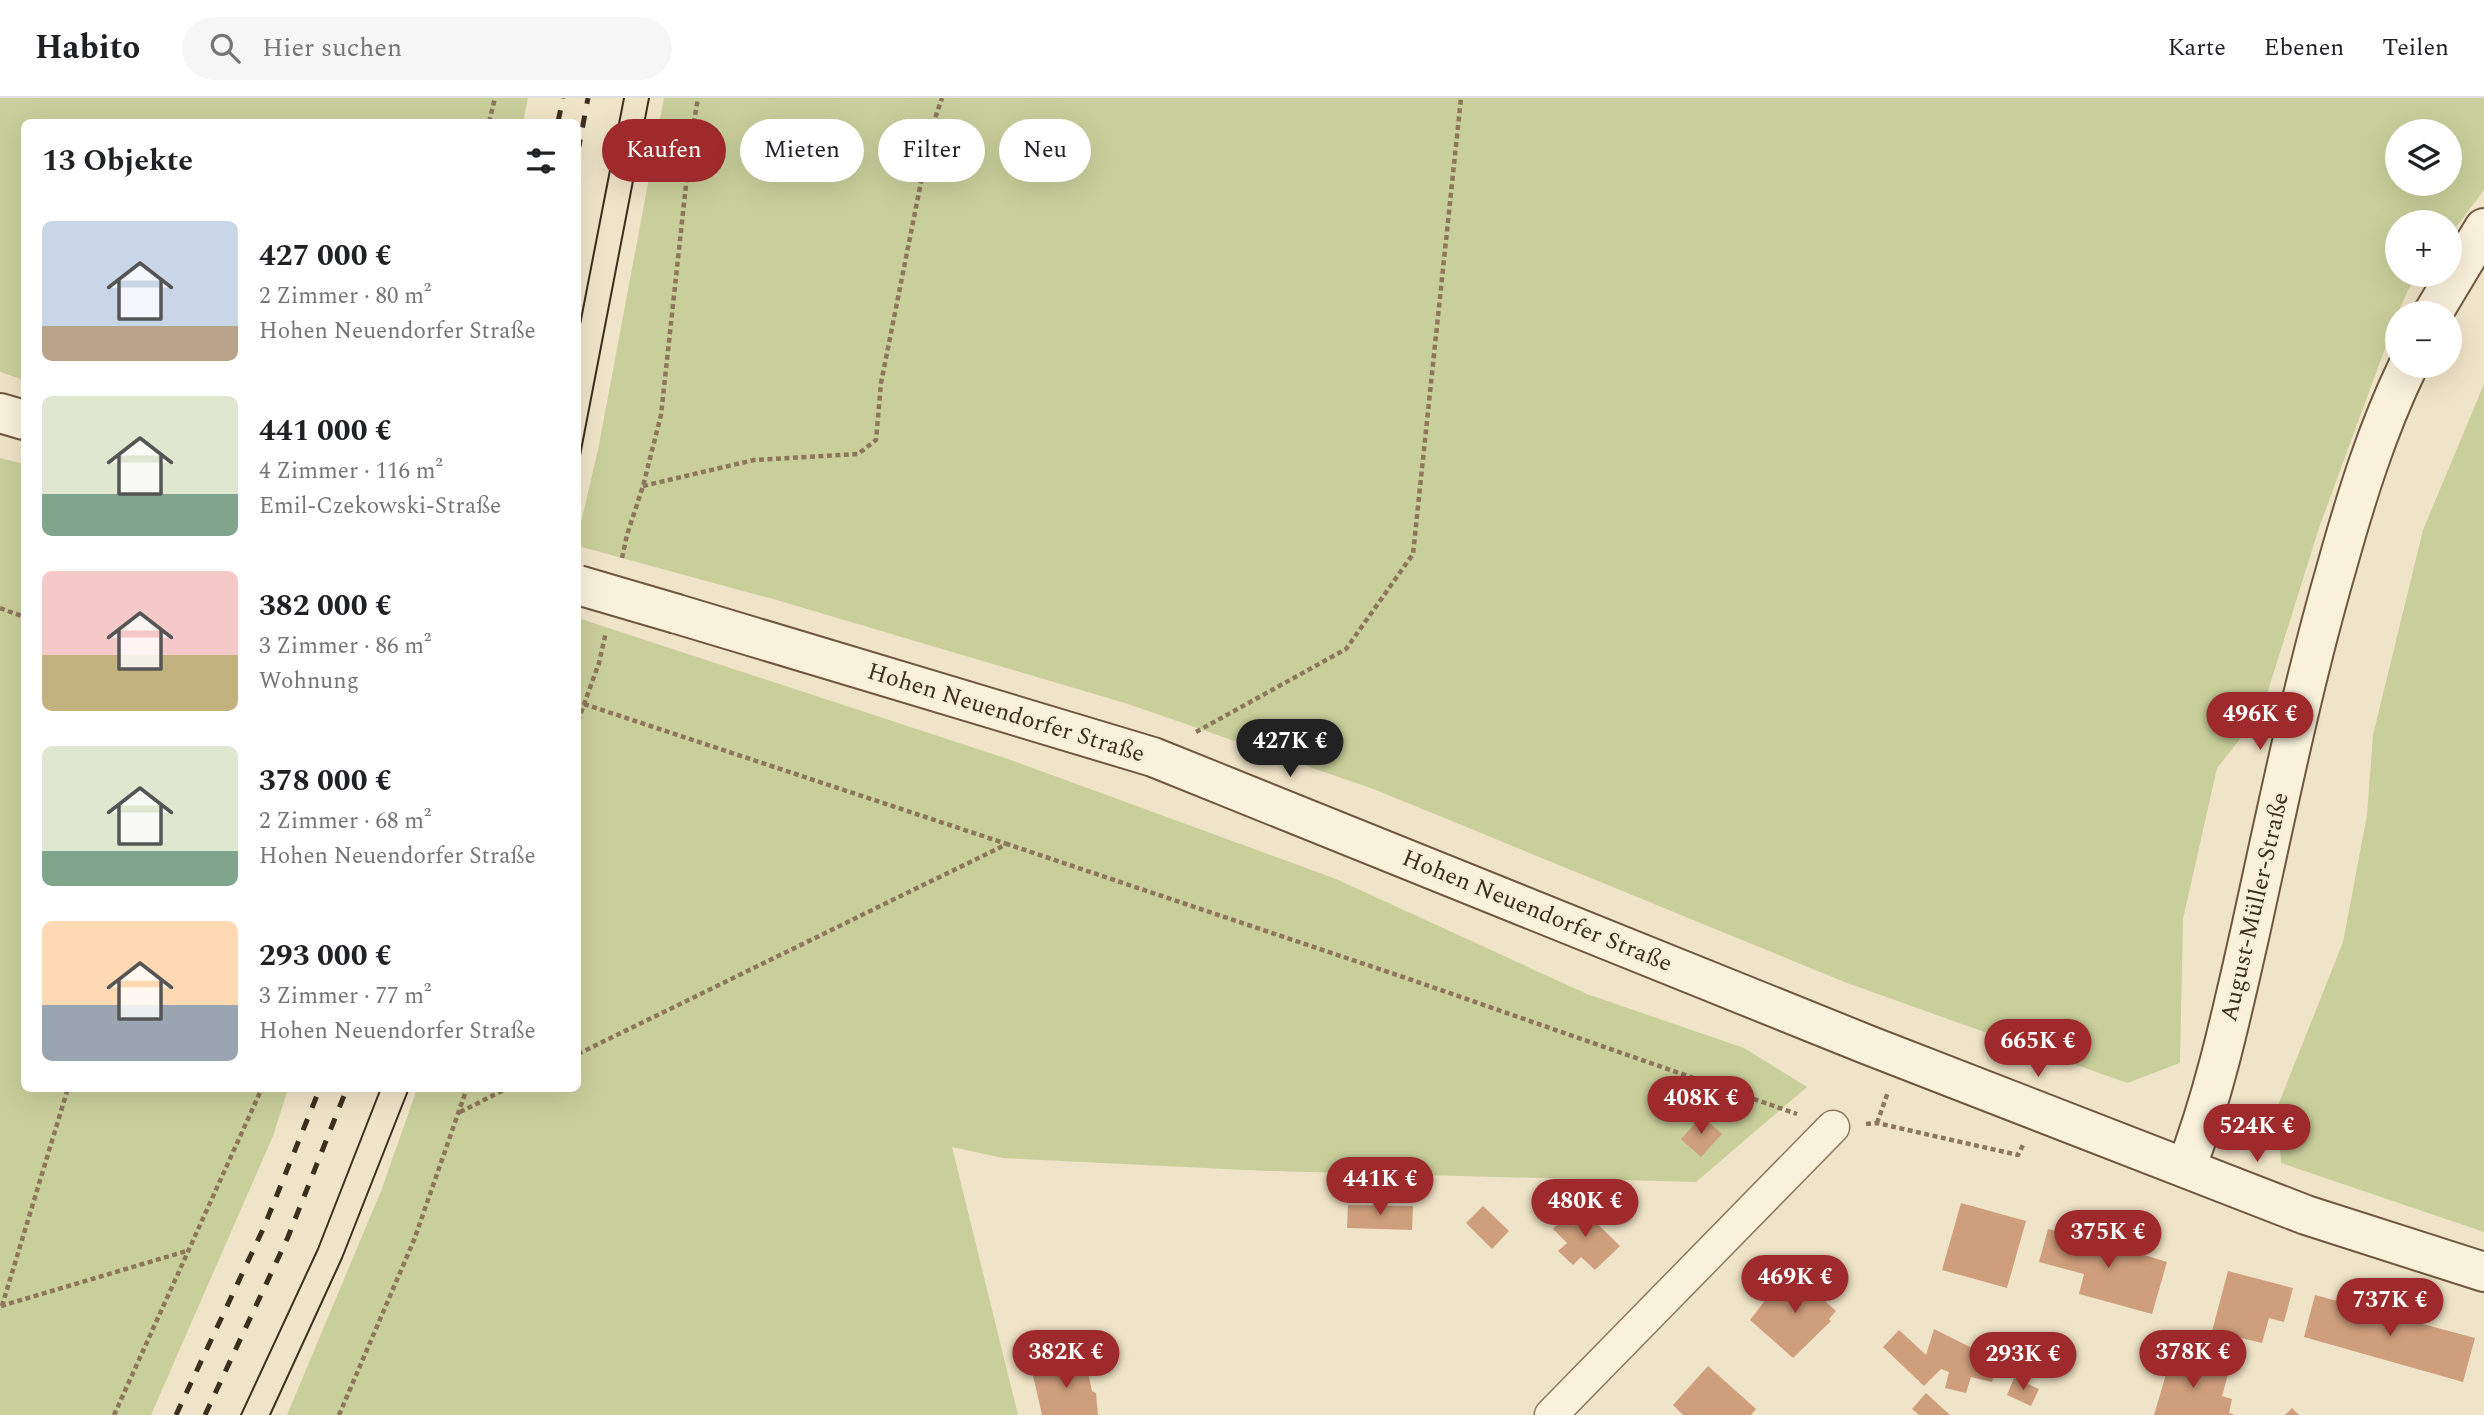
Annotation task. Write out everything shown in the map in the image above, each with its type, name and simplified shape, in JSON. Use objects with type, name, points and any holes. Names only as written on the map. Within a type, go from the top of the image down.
[{"type":"main road","points":[[2440,301],[2484,228]]},
{"type":"main road","name":"August-Müller-Straße","points":[[2186,1168],[2206,1109],[2241,974],[2316,639],[2355,502],[2402,378]]},
{"type":"main road","points":[[0,413],[21,419]]},
{"type":"main road","name":"Hohen Neuendorfer Straße","points":[[581,586],[1153,757],[1868,1045],[2306,1215],[2484,1272]]},
{"type":"street","points":[[1551,1415],[1833,1126]]},
{"type":"path","points":[[490,119],[495,98]]},
{"type":"path","points":[[621,561],[661,415],[691,139],[698,98]]},
{"type":"path","points":[[643,486],[754,460],[858,454],[876,440],[881,383],[932,127],[942,98]]},
{"type":"path","points":[[1194,733],[1346,649],[1413,554],[1461,98]]},
{"type":"path","points":[[0,608],[21,616]]},
{"type":"path","points":[[581,712],[599,663],[607,625]]},
{"type":"path","points":[[584,704],[1412,980],[1833,1126]]},
{"type":"path","points":[[581,1053],[1007,844]]},
{"type":"path","points":[[1891,1085],[1877,1123],[2018,1155],[2024,1141]]},
{"type":"path","points":[[1,1306],[67,1092]]},
{"type":"path","points":[[114,1415],[260,1092]]},
{"type":"path","points":[[339,1415],[414,1240],[466,1092]]},
{"type":"path","points":[[459,1112],[500,1092]]},
{"type":"path","points":[[1,1306],[190,1250]]},
{"type":"green space","points":[[0,98],[528,98],[524,119],[21,119],[21,379],[0,372]]},
{"type":"green space","points":[[664,98],[2484,98],[2484,190],[2462,219],[2462,210],[2385,210],[2385,287],[2410,287],[2403,301],[2385,301],[2385,348],[2319,528],[2261,713],[2217,768],[2183,919],[2180,1063],[2127,1083],[1847,983],[1376,790],[1128,704],[780,601],[581,547],[581,522],[598,450],[648,182],[726,182],[726,119],[660,119]]},
{"type":"green space","points":[[2484,384],[2484,1232],[2281,1163],[2277,1108],[2343,942],[2367,815],[2373,735],[2423,530]]},
{"type":"green space","points":[[0,458],[21,463],[21,1092],[287,1092],[273,1136],[151,1415],[0,1415]]},
{"type":"green space","points":[[581,619],[1008,759],[1336,879],[1587,994],[1744,1048],[1807,1087],[1696,1182],[1266,1171],[1003,1158],[952,1147],[1018,1415],[287,1415],[381,1191],[416,1092],[581,1092]]},
{"type":"building","points":[[1702,1116],[1722,1134],[1701,1157],[1681,1139]]},
{"type":"building","points":[[1961,1203],[2026,1221],[2007,1288],[1942,1270]]},
{"type":"building","points":[[1577,1204],[1620,1246],[1595,1270],[1581,1257],[1573,1265],[1558,1251],[1567,1243],[1553,1229]]},
{"type":"building","points":[[1348,1205],[1413,1206],[1412,1230],[1347,1228]]},
{"type":"building","points":[[1483,1206],[1509,1231],[1492,1249],[1466,1223]]},
{"type":"building","points":[[2048,1229],[2119,1248],[2121,1242],[2140,1248],[2138,1253],[2167,1262],[2152,1314],[2079,1294],[2084,1274],[2039,1262]]},
{"type":"building","points":[[2228,1271],[2293,1288],[2284,1322],[2269,1318],[2262,1343],[2212,1331]]},
{"type":"building","points":[[1794,1273],[1812,1290],[1820,1281],[1833,1293],[1825,1301],[1836,1311],[1829,1319],[1831,1321],[1793,1358],[1750,1320],[1767,1298],[1771,1298]]},
{"type":"building","points":[[2315,1295],[2475,1338],[2463,1382],[2304,1337]]},
{"type":"building","points":[[1934,1329],[1988,1356],[1984,1370],[1995,1372],[1992,1382],[1971,1377],[1966,1393],[1945,1388],[1949,1372],[1941,1369],[1924,1386],[1883,1347],[1899,1330],[1926,1355]]},
{"type":"building","points":[[2172,1354],[2229,1371],[2222,1396],[2232,1399],[2229,1413],[2235,1415],[2154,1415]]},
{"type":"building","points":[[1085,1359],[1092,1391],[1096,1393],[1098,1415],[1042,1415],[1032,1371]]},
{"type":"building","points":[[1708,1366],[1756,1409],[1751,1415],[1683,1415],[1673,1405]]},
{"type":"building","points":[[2014,1378],[2039,1389],[2031,1406],[2007,1395]]},
{"type":"building","points":[[1926,1393],[1950,1415],[1919,1415],[1912,1409]]},
{"type":"building","points":[[2292,1408],[2299,1415],[2285,1415]]},
{"type":"tram line","points":[[581,320],[624,98]]},
{"type":"tram line","points":[[581,450],[649,98]]},
{"type":"tram line","points":[[241,1415],[318,1249],[379,1092]]},
{"type":"tram line","points":[[270,1415],[342,1258],[407,1092]]},
{"type":"railway","points":[[559,119],[563,98]]},
{"type":"railway","points":[[581,135],[588,98]]},
{"type":"railway","points":[[176,1415],[264,1227],[318,1092]]},
{"type":"railway","points":[[205,1415],[288,1237],[345,1092]]}]
